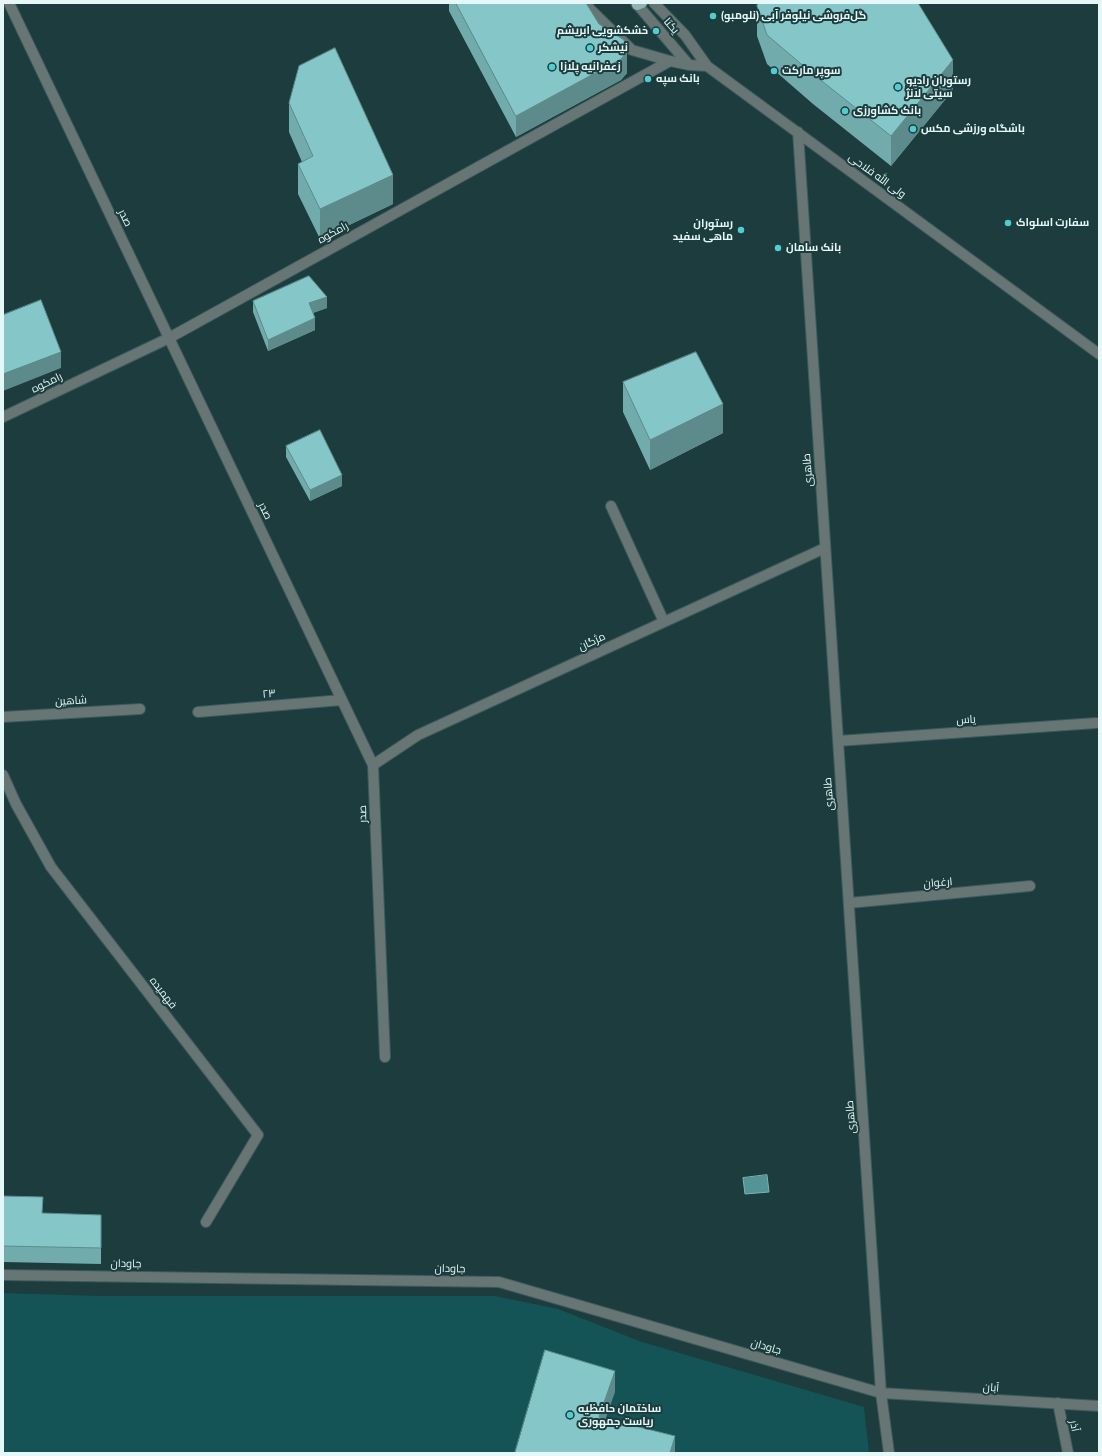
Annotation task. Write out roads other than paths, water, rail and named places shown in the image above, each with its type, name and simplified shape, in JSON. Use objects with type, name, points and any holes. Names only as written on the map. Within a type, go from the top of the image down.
[{"type":"street","name":"صدر","points":[[9,3],[373,765],[385,1057]]},
{"type":"street","points":[[587,3],[589,8],[632,50],[670,61],[689,65],[707,66]]},
{"type":"street","name":"ولی‌ الله فلاحی","points":[[654,3],[684,36],[707,66],[1099,354]]},
{"type":"street","name":"یکتا","points":[[638,4],[689,65]]},
{"type":"street","name":"رامکوه","points":[[3,417],[168,338],[670,61]]},
{"type":"street","name":"طاهری","points":[[798,132],[881,1393],[889,1453]]},
{"type":"street","points":[[611,506],[664,622]]},
{"type":"street","name":"مژگان","points":[[373,765],[418,735],[825,548]]},
{"type":"street","name":"۲۳","points":[[198,712],[342,700]]},
{"type":"street","name":"شاهین","points":[[3,717],[140,709]]},
{"type":"street","name":"یاس","points":[[838,741],[1096,723]]},
{"type":"street","name":"فهمیده","points":[[3,775],[16,804],[51,867],[258,1135],[206,1222]]},
{"type":"street","name":"ارغوان","points":[[849,903],[1030,886]]},
{"type":"street","name":"جاودان","points":[[3,1275],[500,1282],[881,1393]]},
{"type":"street","name":"آبان","points":[[881,1393],[1099,1406]]},
{"type":"street","name":"آذر","points":[[1058,1403],[1068,1453]]},
{"type":"place","name":"گل‌فروشی نیلوفر آبی (نلومبو)","points":[[713,16]]},
{"type":"place","name":"خشکشویی ابریشم","points":[[656,31]]},
{"type":"place","name":"نیشکر","points":[[590,48]]},
{"type":"place","name":"زعفرانیه پلازا","points":[[552,67]]},
{"type":"place","name":"سوپر مارکت","points":[[774,71]]},
{"type":"place","name":"بانک سپه","points":[[648,79]]},
{"type":"place","name":"رستوران رادیو سیتی لانژ","points":[[898,87]]},
{"type":"place","name":"بانک کشاورزی","points":[[845,111]]},
{"type":"place","name":"باشگاه ورزشی مکس","points":[[913,129]]},
{"type":"place","name":"سفارت اسلواک","points":[[1008,223]]},
{"type":"place","name":"رستوران ماهی سفید","points":[[741,230]]},
{"type":"place","name":"بانک سامان","points":[[778,248]]},
{"type":"place","name":"ساختمان حافظیه ریاست جمهوری","points":[[570,1415]]}]
